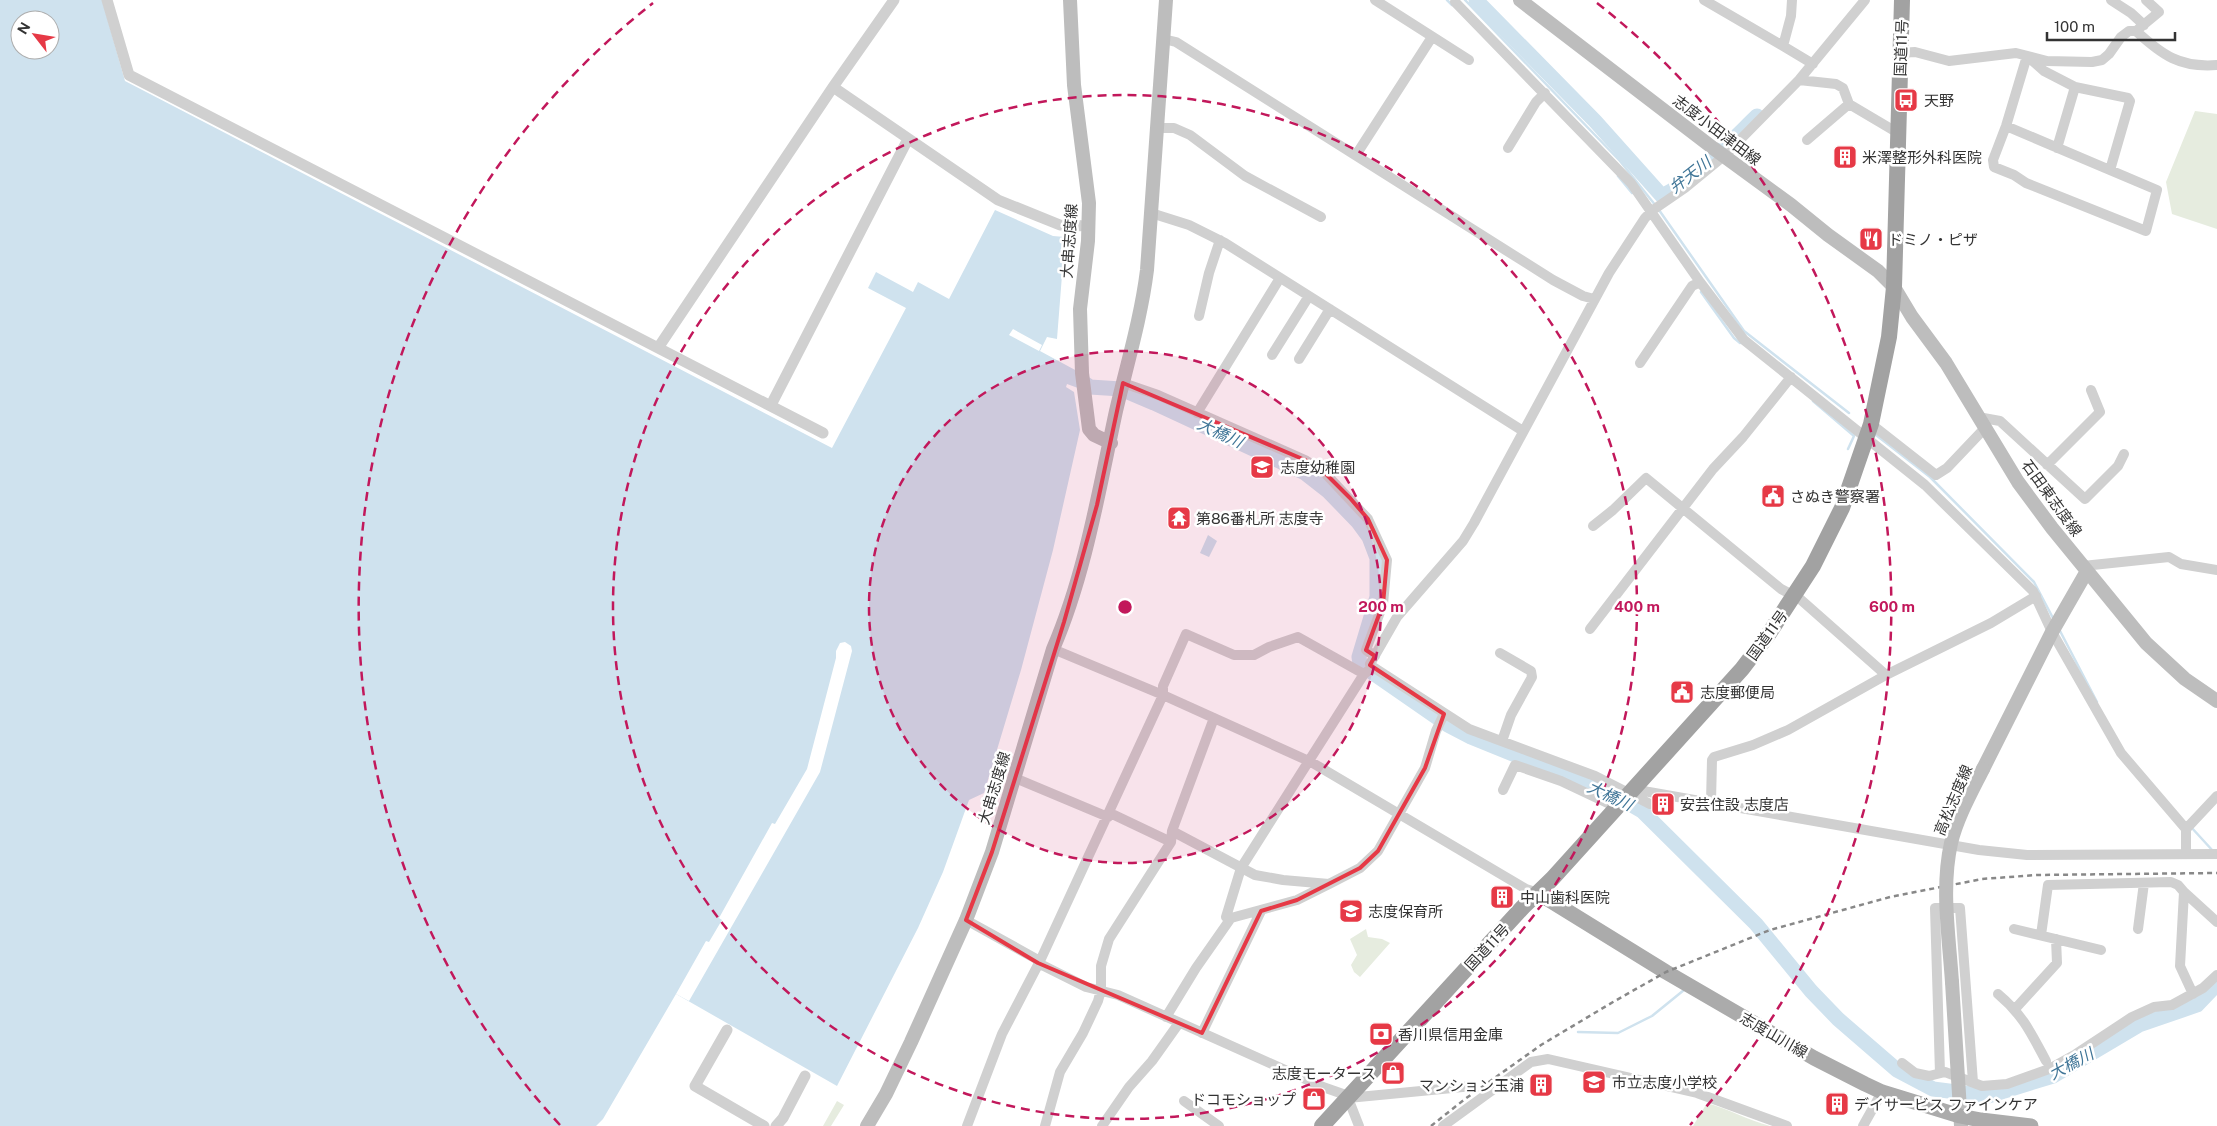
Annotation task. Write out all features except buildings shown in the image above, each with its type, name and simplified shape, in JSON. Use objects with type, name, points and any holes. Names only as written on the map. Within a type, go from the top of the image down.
[{"type":"highway","name":"国道11号","points":[[1322,1126],[1742,669],[1795,596],[1813,566],[1842,508],[1869,431],[1889,337],[1894,287],[1902,0]]},
{"type":"main road","name":"大串志度線","points":[[1070,0],[1074,85],[1089,203],[1089,226],[1080,309],[1082,373],[1089,429],[1094,435],[1111,443]]},
{"type":"main road","name":"大串志度線","points":[[867,1126],[886,1094],[911,1042],[966,920],[992,852],[1052,649],[1064,622],[1094,514],[1143,303],[1166,0]]},
{"type":"main road","name":"志度小田津田線","points":[[1520,0],[1873,268],[1894,287]]},
{"type":"main road","name":"石田東志度線","points":[[1894,287],[1982,422],[2018,482],[2085,568],[2146,643],[2185,679],[2217,701]]},
{"type":"main road","name":"高松志度線","points":[[1961,1121],[1947,912],[1947,870],[1952,842],[1966,804],[2085,568]]},
{"type":"main road","name":"志度山川線","points":[[1538,892],[1666,972],[1806,1053],[1882,1092],[1961,1121],[1981,1120],[2031,1126]]},
{"type":"street","points":[[108,0],[128,75],[823,433]]},
{"type":"street","points":[[658,348],[833,87],[894,0]]},
{"type":"street","points":[[1375,0],[1469,60]]},
{"type":"street","points":[[1704,0],[1717,3],[1813,64]]},
{"type":"street","points":[[1783,46],[1791,16],[1792,0]]},
{"type":"street","points":[[1444,714],[1436,731],[1425,768],[1378,850],[1360,868],[1297,900],[1231,918],[1226,916],[1241,868],[1308,760],[1364,674],[1374,662],[1398,618],[1471,529],[1594,299],[1628,243],[1651,212],[1685,188],[1724,156],[1799,80],[1865,0]]},
{"type":"street","points":[[2111,0],[2131,13],[2140,28],[2172,60],[2185,64],[2217,65]]},
{"type":"street","points":[[1900,52],[1915,52],[1949,61],[2001,53],[2016,53],[2047,61],[2092,62],[2102,60],[2109,54],[2121,36],[2129,31],[2140,28],[2159,12],[2146,0]]},
{"type":"street","points":[[1455,2],[1631,183],[1737,333],[1791,377],[1869,431],[1936,475],[1947,468],[1982,422],[2000,421],[2085,499],[2118,466],[2124,454]]},
{"type":"street","points":[[1356,155],[1432,37]]},
{"type":"street","points":[[1163,39],[1176,42],[1553,280],[1583,296],[1594,299]]},
{"type":"street","points":[[2027,56],[2044,71],[2075,87],[2128,98],[2130,101],[2110,170]]},
{"type":"street","points":[[2006,126],[2157,190],[2146,231],[2026,183],[2014,175],[1994,167],[1993,160],[2006,126],[2027,56]]},
{"type":"street","points":[[1799,80],[1836,84],[1843,88],[1849,104],[1898,132]]},
{"type":"street","points":[[833,87],[998,200],[1060,225],[1089,226]]},
{"type":"street","points":[[2057,148],[2075,87]]},
{"type":"street","points":[[1508,148],[1536,102],[1545,93]]},
{"type":"street","points":[[1807,140],[1849,104]]},
{"type":"street","points":[[1156,128],[1174,128],[1190,135],[1245,176],[1321,217]]},
{"type":"street","points":[[771,405],[908,139]]},
{"type":"street","points":[[1151,213],[1189,225],[1220,240],[1523,431]]},
{"type":"street","points":[[1199,316],[1209,273],[1220,240]]},
{"type":"street","points":[[1197,413],[1280,278]]},
{"type":"street","points":[[1640,363],[1692,286],[1700,282]]},
{"type":"street","points":[[1272,355],[1309,296]]},
{"type":"street","points":[[1299,359],[1330,309]]},
{"type":"street","points":[[1590,629],[1682,509],[1791,377]]},
{"type":"street","points":[[1122,388],[1158,395],[1305,460],[1325,473],[1368,519],[1387,560],[1383,604],[1366,650],[1374,662],[1444,714],[1470,728],[1595,776],[1624,797],[1649,792],[1970,848],[2027,855],[2217,854]]},
{"type":"street","points":[[2047,465],[2100,412],[2091,390]]},
{"type":"street","points":[[1869,431],[2036,596],[2052,632],[2121,754],[2186,829],[2186,854]]},
{"type":"street","points":[[1593,526],[1613,510],[1646,478],[1781,589],[1795,596],[1886,675]]},
{"type":"street","points":[[2085,568],[2169,557],[2181,564],[2217,570]]},
{"type":"street","points":[[1711,802],[1712,760],[1714,757],[1753,746],[1788,730],[1886,675],[1991,623],[2036,596]]},
{"type":"street","points":[[967,1126],[989,1063],[1109,815],[1163,696],[1163,686],[1186,634],[1234,655],[1254,655],[1269,647],[1298,637],[1364,674]]},
{"type":"street","points":[[1052,649],[1308,760],[1526,889],[1538,892]]},
{"type":"street","points":[[1500,652],[1531,671],[1532,677],[1511,716],[1502,741]]},
{"type":"street","points":[[1045,1126],[1060,1072],[1083,1033],[1101,990],[1101,966],[1109,939],[1172,836],[1214,718]]},
{"type":"street","points":[[1503,790],[1515,765],[1561,781],[1650,804]]},
{"type":"street","points":[[1014,778],[1109,815],[1172,836],[1255,875],[1283,880],[1329,884]]},
{"type":"street","points":[[2186,829],[2217,796]]},
{"type":"street","points":[[2041,935],[2048,885],[2171,882],[2178,885],[2217,922]]},
{"type":"street","points":[[2138,929],[2144,883]]},
{"type":"street","points":[[2184,892],[2180,966],[2193,994]]},
{"type":"street","points":[[1940,1073],[1935,908],[1960,908],[1973,1082]]},
{"type":"street","points":[[1202,1033],[1261,911]]},
{"type":"street","points":[[1166,1017],[1196,968],[1231,918]]},
{"type":"street","points":[[966,920],[1086,987],[1118,994],[1179,1023],[1342,1094],[1348,1098],[1359,1126]]},
{"type":"street","points":[[2014,930],[2101,950]]},
{"type":"street","points":[[2015,1009],[2057,964],[2056,939]]},
{"type":"street","points":[[1936,946],[1963,947]]},
{"type":"street","points":[[1902,1063],[1915,1073],[1929,1076],[1946,1072],[1982,1086],[2007,1084],[2032,1076],[2076,1054],[2132,1017],[2154,1008],[2172,1005],[2203,988],[2217,975]]},
{"type":"street","points":[[1998,994],[2015,1009],[2046,1061]]},
{"type":"street","points":[[1102,1126],[1179,1023]]},
{"type":"street","points":[[727,1030],[695,1086],[764,1126]]},
{"type":"street","points":[[1443,1126],[1531,1062],[1548,1059],[1689,1091],[1716,1099],[1748,1113],[1787,1126]]},
{"type":"street","points":[[776,1126],[783,1118],[805,1076]]},
{"type":"street","points":[[1348,1098],[1473,1086]]},
{"type":"street","points":[[1862,1126],[1882,1092]]},
{"type":"street","points":[[1184,1101],[1219,1126]]},
{"type":"highlighted area","points":[[1123,383],[1305,460],[1325,473],[1350,498],[1368,519],[1387,560],[1383,604],[1366,650],[1375,656],[1370,665],[1444,714],[1425,768],[1378,851],[1360,868],[1297,900],[1261,911],[1202,1033],[1038,963],[966,920],[992,852],[1064,622],[1097,505]]},
{"type":"shaded area","points":[[2195,111],[2217,114],[2217,229],[2172,214],[2166,182]]},
{"type":"shaded area","points":[[1366,929],[1368,937],[1382,939],[1390,943],[1360,977],[1354,972],[1351,965],[1357,955],[1350,939]]},
{"type":"shaded area","points":[[837,1101],[844,1105],[831,1126],[823,1126]]},
{"type":"shaded area","points":[[1707,1103],[1754,1121],[1770,1126],[1693,1126]]},
{"type":"water","points":[[0,0],[102,0],[125,81],[832,448],[906,308],[868,288],[876,272],[913,292],[918,282],[949,299],[995,210],[1053,236],[1065,237],[1057,339],[1047,337],[1040,351],[1077,371],[1078,388],[1067,384],[1066,387],[1074,392],[1080,430],[1053,550],[1021,670],[984,793],[969,800],[943,872],[918,928],[837,1086],[676,994],[603,1119],[596,1126],[0,1126]]},
{"type":"water","points":[[1208,535],[1217,541],[1209,557],[1200,553]]},
{"type":"pier","points":[[1013,329],[1042,345],[1039,351],[1009,335]]},
{"type":"pier","points":[[845,642],[851,646],[852,651],[820,772],[689,1001],[676,994],[706,941],[709,942],[722,920],[719,918],[772,823],[775,824],[807,769],[836,658],[836,651],[840,643]]},
{"type":"waterway","points":[[1447,0],[1452,5]]},
{"type":"waterway","points":[[1465,0],[1620,161],[1656,206]]},
{"type":"waterway","name":"弁天川","points":[[1476,0],[1595,121],[1662,196],[1699,170],[1757,116]]},
{"type":"waterway","points":[[1618,176],[1632,193]]},
{"type":"waterway","points":[[1659,210],[1744,331],[1849,413]]},
{"type":"waterway","points":[[1701,292],[1734,338],[1740,343]]},
{"type":"waterway","name":"大橋川","points":[[1077,378],[1090,387],[1121,389],[1154,403],[1305,473],[1328,491],[1358,522],[1369,537],[1377,558],[1377,597],[1359,657],[1360,664],[1448,725],[1471,737],[1616,796],[1642,811],[1756,924],[1811,991],[1838,1019],[1897,1070],[1933,1089],[1988,1096],[2053,1076],[2139,1025],[2197,1005],[2217,984]]},
{"type":"waterway","points":[[1813,401],[1854,436],[1848,449]]},
{"type":"waterway","points":[[1876,435],[1930,477],[2034,582],[2054,620]]},
{"type":"waterway","points":[[2059,629],[2097,702]]},
{"type":"waterway","points":[[2191,827],[2213,851]]},
{"type":"waterway","points":[[1578,1032],[1618,1033],[1652,1016],[1684,990]]},
{"type":"railway","points":[[1431,1126],[1465,1099],[1541,1045],[1613,1002],[1666,972],[1770,930],[1890,897],[1982,879],[2037,875],[2217,873]]},
{"type":"place","name":"天野","points":[[1906,100]]},
{"type":"place","name":"米澤整形外科医院","points":[[1845,157]]},
{"type":"place","name":"ドミノ・ピザ","points":[[1871,239]]},
{"type":"place","name":"志度幼稚園","points":[[1262,467]]},
{"type":"place","name":"さぬき警察署","points":[[1773,496]]},
{"type":"place","name":"第86番札所 志度寺","points":[[1179,518]]},
{"type":"place","name":"志度郵便局","points":[[1682,692]]},
{"type":"place","name":"安芸住設 志度店","points":[[1663,804]]},
{"type":"place","name":"中山歯科医院","points":[[1502,897]]},
{"type":"place","name":"志度保育所","points":[[1351,911]]},
{"type":"place","name":"香川県信用金庫","points":[[1381,1034]]},
{"type":"place","name":"志度モータース","points":[[1393,1073]]},
{"type":"place","name":"市立志度小学校","points":[[1594,1082]]},
{"type":"place","name":"マンション玉浦","points":[[1541,1085]]},
{"type":"place","name":"ドコモショップ","points":[[1314,1099]]},
{"type":"place","name":"デイサービス ファインケア","points":[[1837,1104]]}]
